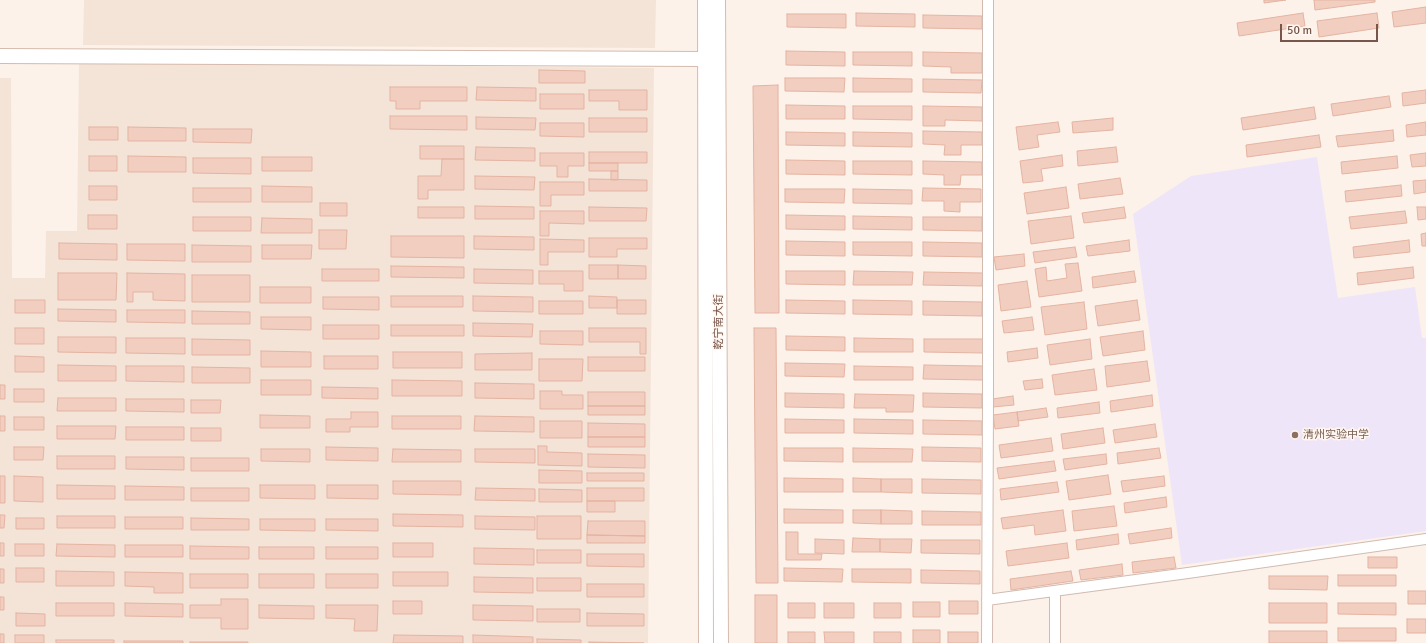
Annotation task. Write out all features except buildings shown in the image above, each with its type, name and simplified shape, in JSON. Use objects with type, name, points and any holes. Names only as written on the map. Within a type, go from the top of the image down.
[{"type":"main road","name":"乾宁南大街","points":[[705,0],[706,643]]},
{"type":"main road","name":"乾宁南大街","points":[[718,0],[721,643]]},
{"type":"main road","points":[[0,56],[705,59]]},
{"type":"street","points":[[987,643],[988,0]]},
{"type":"street","points":[[987,600],[1188,573],[1426,538]]},
{"type":"street","points":[[1054,591],[1055,643]]},
{"type":"shaded area","points":[[84,0],[656,0],[655,48],[83,45]]},
{"type":"shaded area","points":[[79,62],[654,68],[648,643],[0,643],[0,78],[11,78],[12,278],[45,278],[46,231],[77,231]]},
{"type":"shaded area","name":"清州实验中学","points":[[1317,157],[1338,298],[1415,287],[1422,338],[1426,338],[1426,531],[1182,565],[1133,214],[1191,176]]},
{"type":"place","name":"清州实验中学","points":[[1295,435]]}]
